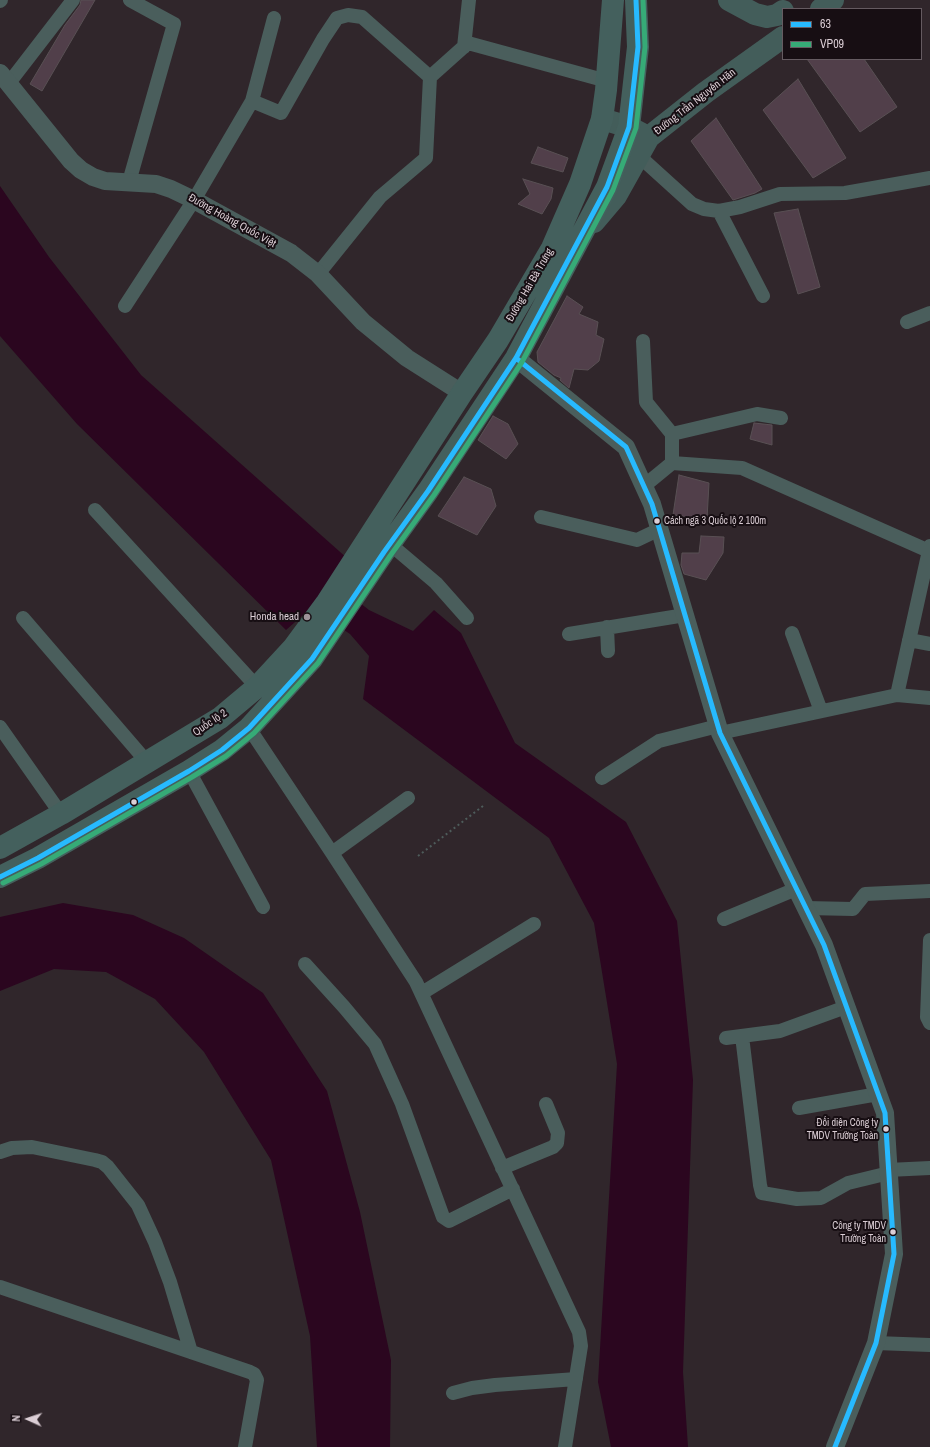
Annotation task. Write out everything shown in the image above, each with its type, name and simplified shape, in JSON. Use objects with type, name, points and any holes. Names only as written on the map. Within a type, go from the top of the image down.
[{"type":"highway","name":"Đường Hai Bà Trưng","points":[[381,545],[462,393],[498,340],[552,248],[580,184],[602,119],[607,81],[613,0]]},
{"type":"highway","name":"Đường Hai Bà Trưng","points":[[381,545],[428,491],[516,358],[577,242],[608,187],[629,127],[638,47],[636,0]]},
{"type":"highway","name":"Quốc lộ 2","points":[[0,848],[62,814],[220,718],[257,687],[293,648],[327,602],[381,545]]},
{"type":"highway","points":[[0,877],[38,858],[189,771],[222,750],[249,728],[312,660],[381,545]]},
{"type":"main road","points":[[729,0],[755,14],[766,17],[777,15],[782,11]]},
{"type":"main road","points":[[787,8],[797,0]]},
{"type":"main road","points":[[822,8],[834,0]]},
{"type":"main road","name":"Đường Trần Nguyên Hãn","points":[[602,119],[629,127],[649,137],[706,92],[782,38]]},
{"type":"main road","points":[[577,242],[616,196],[649,137]]},
{"type":"street","points":[[5,78],[72,0]]},
{"type":"street","points":[[464,47],[469,0]]},
{"type":"street","points":[[129,182],[174,24],[136,1]]},
{"type":"street","points":[[252,101],[281,113],[323,39],[337,18],[348,15],[362,17],[430,77]]},
{"type":"street","points":[[125,306],[194,200],[252,101],[274,18]]},
{"type":"street","points":[[318,274],[380,197],[426,158],[430,77],[468,43],[607,81]]},
{"type":"street","name":"Đường Hoàng Quốc Việt","points":[[5,78],[71,161],[81,170],[93,177],[106,181],[156,184],[170,189],[194,200],[291,253],[318,274],[363,322],[407,358],[462,393]]},
{"type":"street","points":[[639,156],[692,204],[704,209],[719,211],[740,207],[780,194],[845,193],[930,178]]},
{"type":"street","points":[[719,211],[763,296]]},
{"type":"street","points":[[907,322],[930,313]]},
{"type":"street","points":[[643,341],[646,402],[672,434],[672,463]]},
{"type":"street","points":[[516,358],[626,447],[652,504],[719,729],[824,945],[885,1113],[894,1254],[876,1343],[835,1447]]},
{"type":"street","points":[[672,434],[756,414],[781,418]]},
{"type":"street","points":[[644,486],[672,463],[742,468],[929,556],[897,695]]},
{"type":"street","points":[[95,510],[257,687]]},
{"type":"street","points":[[541,517],[637,540],[660,529]]},
{"type":"street","points":[[381,545],[436,583],[467,618]]},
{"type":"street","points":[[569,634],[685,615]]},
{"type":"street","points":[[23,618],[147,762]]},
{"type":"street","points":[[607,627],[608,651]]},
{"type":"street","points":[[792,633],[821,711]]},
{"type":"street","points":[[909,640],[930,644]]},
{"type":"street","points":[[602,778],[659,741],[821,711],[897,695],[930,698]]},
{"type":"street","points":[[0,727],[62,814]]},
{"type":"street","points":[[249,728],[416,982],[579,1332],[581,1346],[565,1447]]},
{"type":"street","points":[[189,771],[263,907]]},
{"type":"street","points":[[332,853],[408,798]]},
{"type":"street","points":[[724,919],[796,889]]},
{"type":"street","points":[[806,908],[853,909],[865,894],[930,891]]},
{"type":"street","points":[[422,993],[534,924]]},
{"type":"street","points":[[930,940],[927,1017],[930,1023]]},
{"type":"street","points":[[305,964],[375,1044],[402,1104],[443,1217],[449,1221],[513,1190]]},
{"type":"street","points":[[726,1038],[780,1031],[846,1007]]},
{"type":"street","points":[[742,1036],[762,1192],[797,1199],[821,1198],[848,1183],[889,1172],[930,1168]]},
{"type":"street","points":[[799,1108],[878,1094]]},
{"type":"street","points":[[502,1168],[553,1147],[557,1143],[558,1133],[546,1104]]},
{"type":"street","points":[[0,1152],[12,1148],[32,1147],[95,1160],[102,1162],[108,1167],[134,1199],[141,1212],[170,1282],[191,1352]]},
{"type":"street","points":[[0,1287],[254,1374],[257,1380],[245,1447]]},
{"type":"street","points":[[876,1343],[930,1345]]},
{"type":"street","points":[[453,1394],[472,1388],[494,1385],[576,1379]]},
{"type":"path","points":[[418,856],[483,806]]},
{"type":"shaded area","points":[[0,186],[49,257],[141,375],[348,559],[333,582],[369,610],[413,631],[434,610],[461,633],[515,743],[626,822],[677,921],[693,1080],[683,1372],[688,1447],[611,1447],[598,1382],[617,1064],[594,923],[549,838],[363,699],[369,656],[350,634],[311,608],[286,630],[77,424],[0,336]]},
{"type":"shaded area","points":[[63,903],[133,915],[184,938],[263,993],[327,1091],[360,1212],[391,1360],[390,1447],[317,1447],[310,1336],[271,1160],[204,1052],[155,999],[106,972],[54,969],[0,991],[0,917]]},
{"type":"building","points":[[81,0],[95,0],[42,91],[30,84],[65,25],[80,5]]},
{"type":"building","points":[[808,60],[865,60],[897,107],[860,132]]},
{"type":"building","points":[[798,79],[846,158],[813,178],[763,110]]},
{"type":"building","points":[[716,118],[762,189],[755,193],[733,200],[691,141]]},
{"type":"building","points":[[538,147],[568,158],[563,172],[531,163]]},
{"type":"building","points":[[523,179],[553,188],[551,199],[542,214],[518,204],[530,194]]},
{"type":"building","points":[[798,209],[820,287],[798,294],[774,213]]},
{"type":"building","points":[[567,296],[583,307],[579,314],[598,322],[596,335],[604,339],[599,361],[588,370],[574,369],[569,388],[560,380],[561,378],[554,375],[538,362],[537,352]]},
{"type":"building","points":[[493,416],[508,424],[518,444],[506,459],[478,440]]},
{"type":"building","points":[[754,423],[772,425],[772,445],[750,439]]},
{"type":"building","points":[[679,475],[709,483],[707,519],[673,515]]},
{"type":"building","points":[[464,477],[491,489],[496,506],[477,535],[438,516]]},
{"type":"building","points":[[701,536],[724,537],[723,553],[706,580],[684,574],[681,565],[682,553],[699,553]]},
{"type":"transit line","name":"63","points":[[0,877],[38,858],[189,771],[222,750],[249,728],[312,659],[384,552],[428,491],[516,358],[607,187],[629,127],[638,47],[636,0]]},
{"type":"transit line","name":"VP09","points":[[3,883],[41,864],[226,756],[254,733],[318,663],[390,556],[434,495],[522,362],[613,190],[636,128],[645,47],[643,0]]},
{"type":"transit line","name":"63","points":[[516,358],[626,447],[652,504],[720,733],[824,945],[885,1113],[894,1254],[876,1343],[835,1447]]},
{"type":"place","name":"Cách ngã 3 Quốc lộ 2 100m","points":[[657,521]]},
{"type":"place","name":"Honda head","points":[[307,617]]},
{"type":"place","name":"Đối diện Công ty TMDV Trường Toàn","points":[[886,1129]]},
{"type":"place","name":"Công ty TMDV Trường Toàn","points":[[893,1232]]}]
